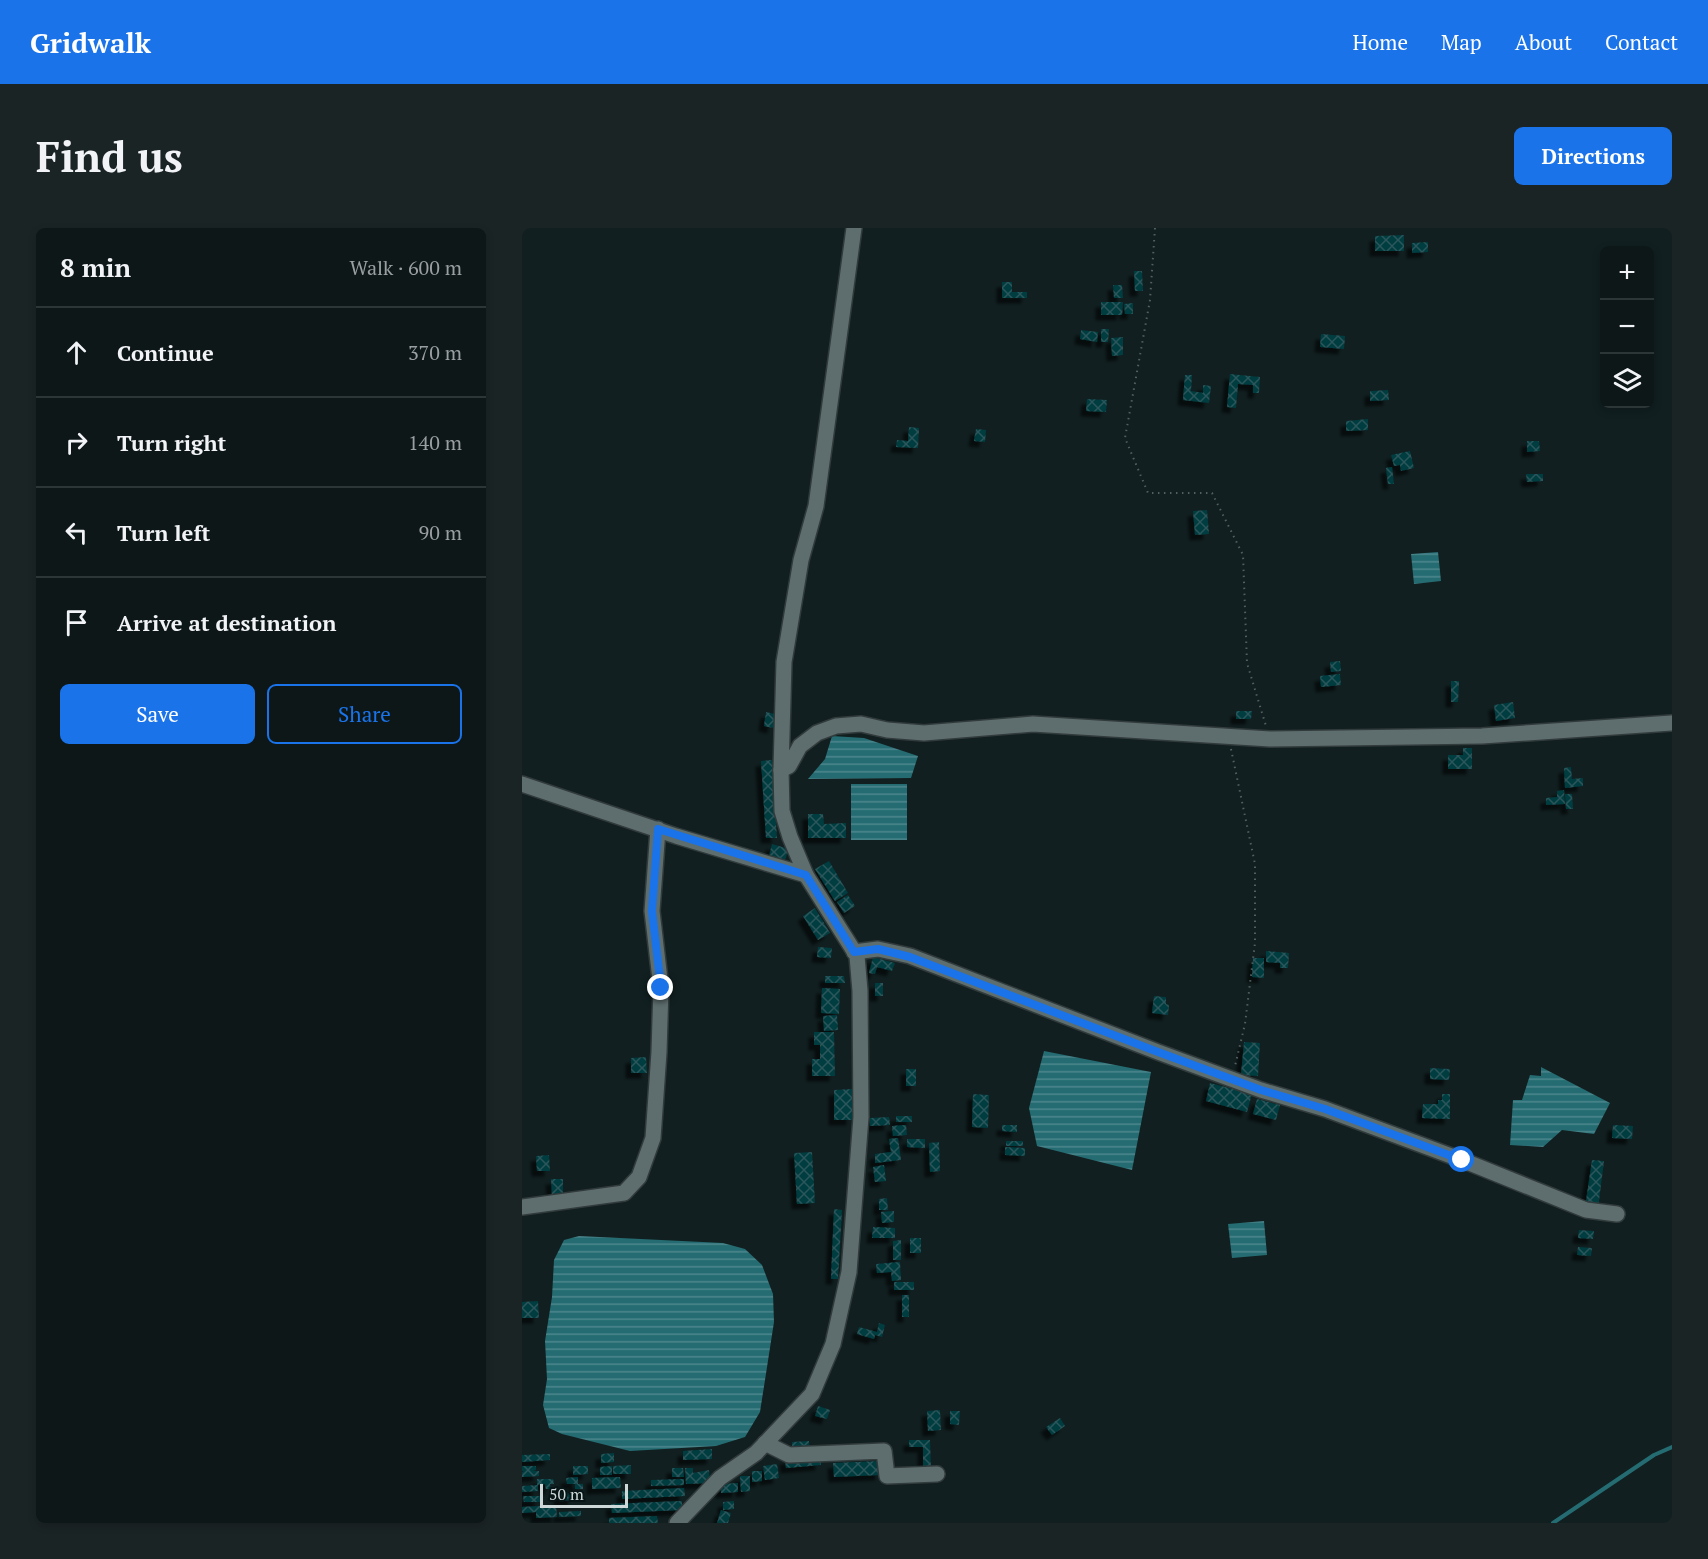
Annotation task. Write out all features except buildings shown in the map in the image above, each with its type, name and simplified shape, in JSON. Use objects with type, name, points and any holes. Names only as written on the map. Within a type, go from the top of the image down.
[{"type":"street","points":[[677,1523],[720,1478],[756,1453],[812,1394],[833,1344],[849,1272],[861,1118],[860,991],[857,956],[806,875],[782,811],[781,770],[784,662],[801,560],[816,506],[854,228]]},
{"type":"street","points":[[781,770],[789,766],[800,746],[817,733],[836,726],[861,724],[887,730],[924,733],[1033,724],[1270,740],[1482,736],[1672,723]]},
{"type":"street","points":[[522,784],[806,875]]},
{"type":"street","points":[[522,1207],[624,1193],[639,1177],[653,1138],[660,1052],[660,998],[652,911],[658,829]]},
{"type":"street","points":[[854,952],[878,949],[910,957],[1232,1079],[1325,1109],[1473,1164],[1586,1210],[1617,1214]]},
{"type":"street","points":[[765,1443],[789,1455],[884,1451],[887,1476],[937,1474]]},
{"type":"path","points":[[1155,228],[1150,300],[1125,438],[1148,493],[1212,493],[1243,555],[1247,663],[1270,740]]},
{"type":"path","points":[[1228,737],[1255,864],[1255,944],[1245,1024],[1232,1079]]},
{"type":"water","points":[[1438,552],[1441,581],[1414,584],[1411,554]]},
{"type":"water","points":[[832,736],[864,738],[918,756],[911,778],[808,779],[825,759]]},
{"type":"water","points":[[851,784],[907,784],[907,840],[851,840]]},
{"type":"water","points":[[1044,1051],[1151,1072],[1132,1170],[1037,1146],[1029,1108]]},
{"type":"water","points":[[1541,1067],[1610,1103],[1594,1134],[1562,1130],[1543,1147],[1510,1145],[1513,1100],[1522,1100],[1530,1075],[1541,1076]]},
{"type":"water","points":[[1264,1221],[1267,1255],[1232,1258],[1228,1224]]},
{"type":"water","points":[[579,1236],[723,1243],[745,1249],[762,1265],[773,1294],[774,1322],[760,1412],[745,1437],[716,1446],[630,1451],[562,1434],[549,1428],[543,1405],[547,1379],[545,1341],[552,1297],[554,1260],[564,1240]]},
{"type":"waterway","points":[[1553,1523],[1654,1455],[1672,1447]]},
{"type":"route","points":[[661,988],[652,911],[658,829],[806,875],[854,952],[878,949],[910,957],[1261,1090],[1325,1109],[1462,1160]]}]
